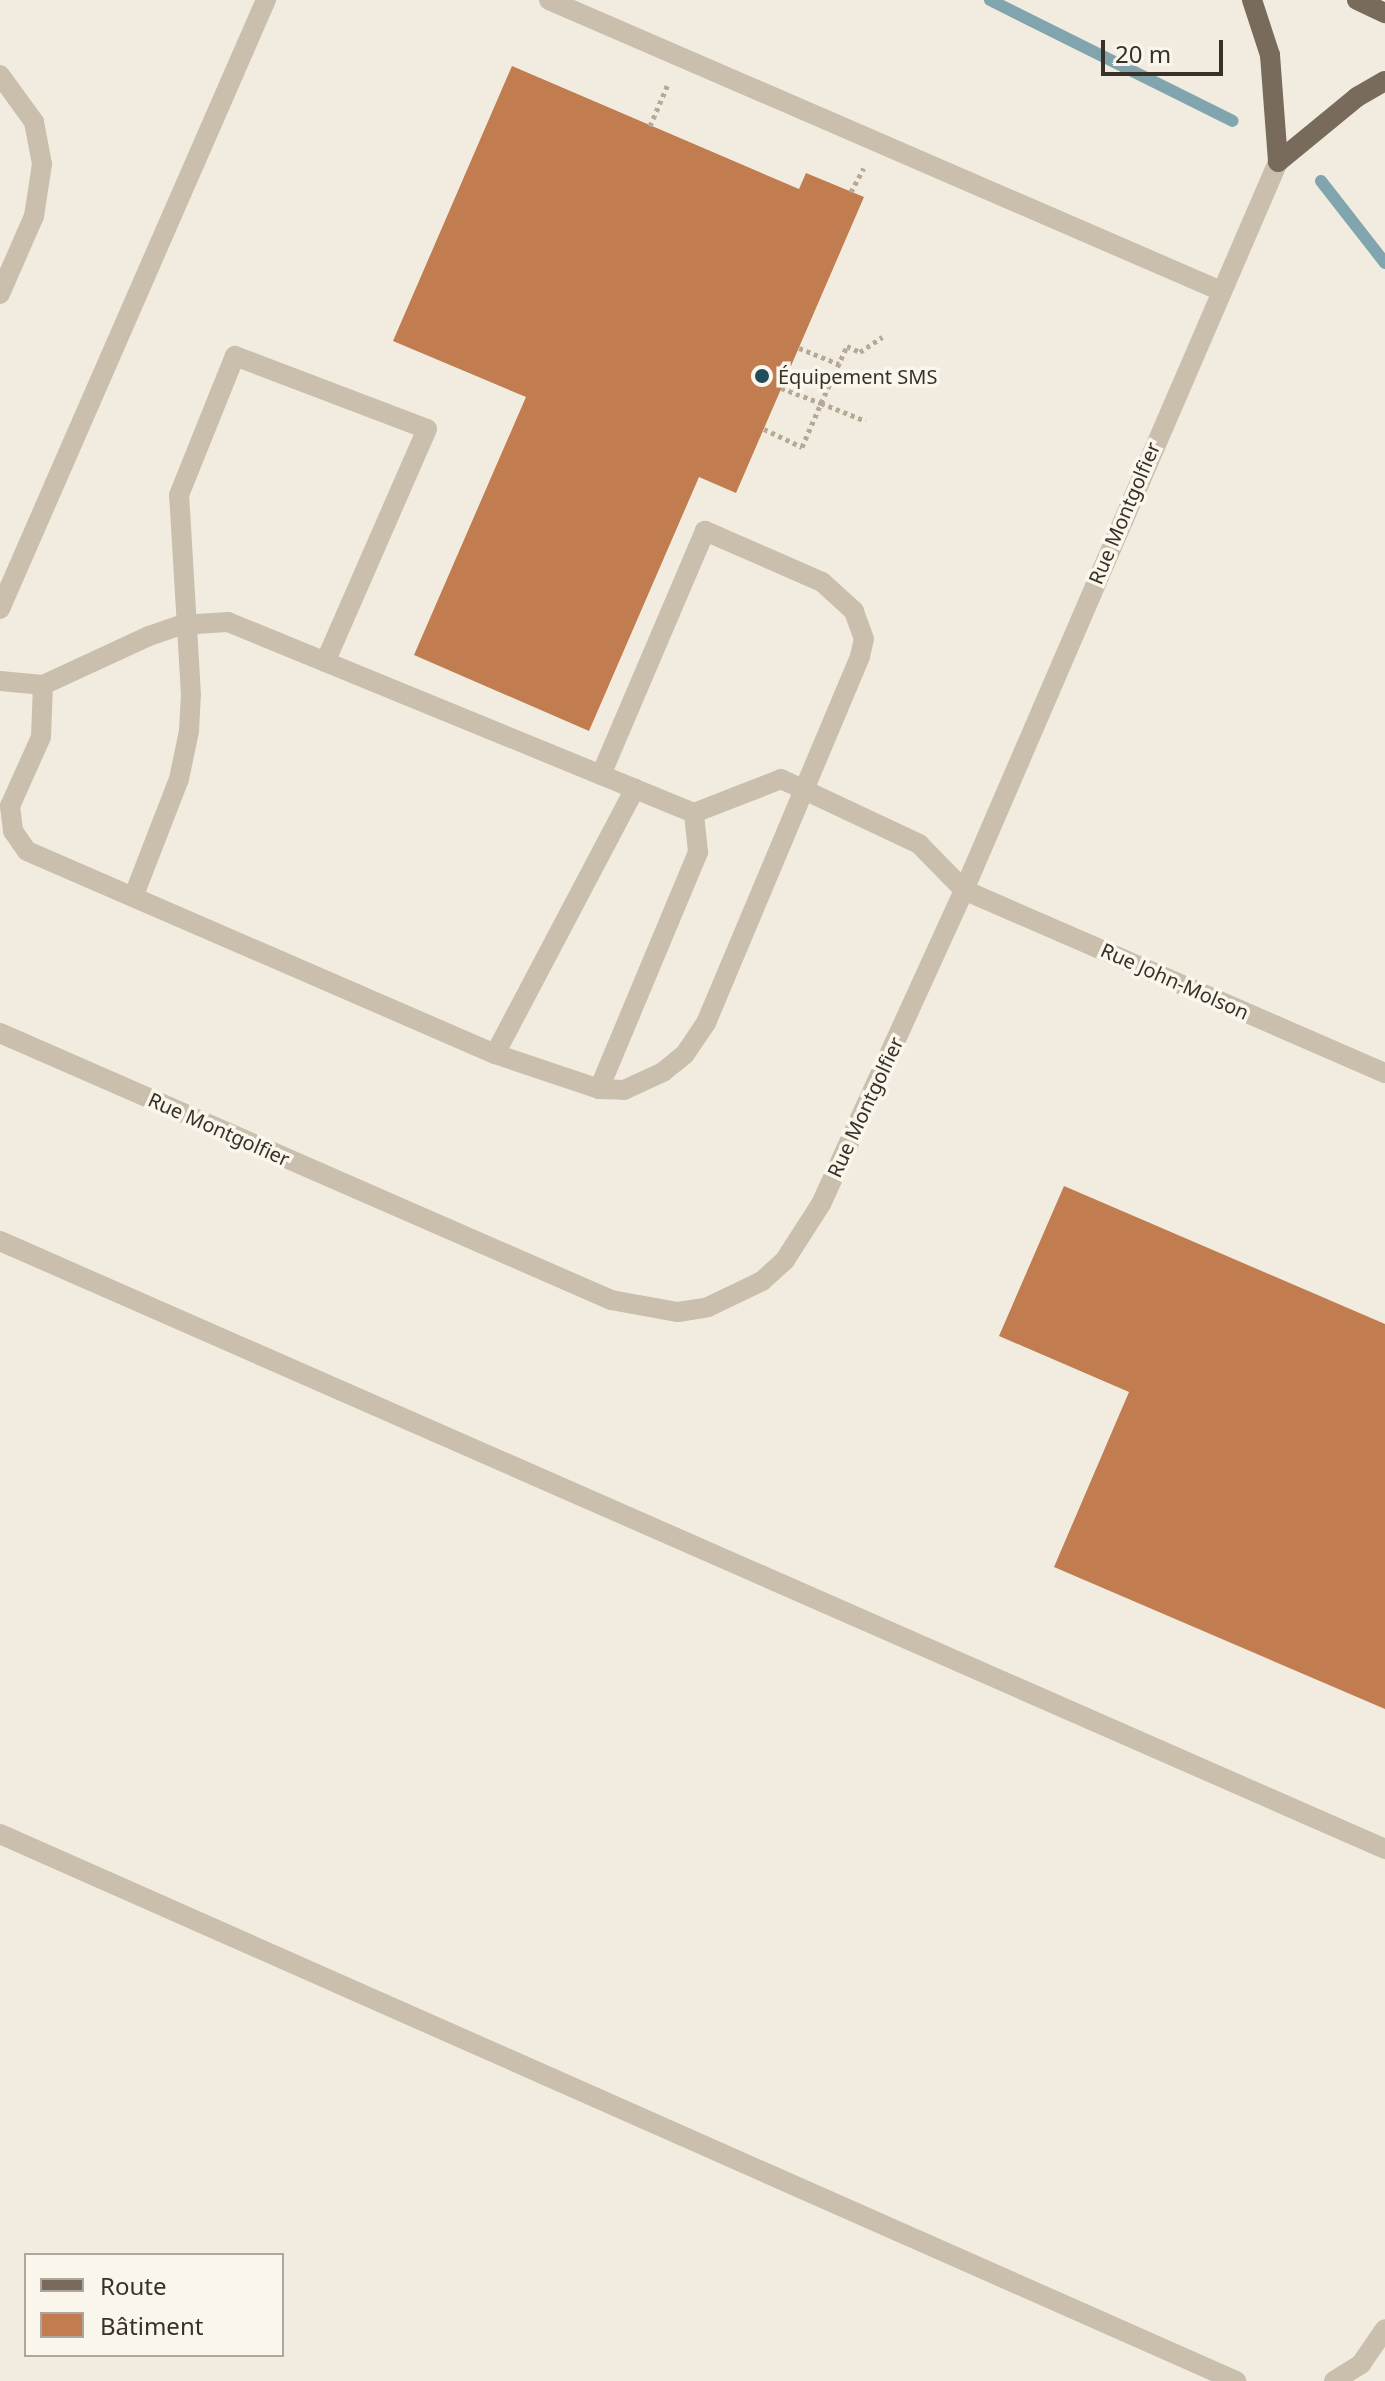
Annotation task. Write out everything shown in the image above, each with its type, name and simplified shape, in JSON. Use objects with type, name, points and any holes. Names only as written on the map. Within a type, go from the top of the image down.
[{"type":"main road","points":[[1252,0],[1270,55],[1278,162]]},
{"type":"main road","points":[[1357,0],[1385,13]]},
{"type":"main road","points":[[1278,162],[1338,111],[1385,81]]},
{"type":"street","points":[[0,609],[266,0]]},
{"type":"street","points":[[549,0],[1221,291]]},
{"type":"street","points":[[0,75],[34,122],[42,164],[34,216],[0,294]]},
{"type":"street","name":"Rue Montgolfier","points":[[0,1033],[611,1300],[678,1312],[708,1307],[762,1281],[804,1235],[964,890],[1278,162]]},
{"type":"street","points":[[134,895],[182,767],[191,695],[179,495],[235,356],[427,429],[325,662]]},
{"type":"street","points":[[43,685],[46,716],[10,806],[13,831],[27,851],[54,867],[134,895],[495,1054],[599,1089],[643,1085],[685,1054],[706,1023],[801,788],[860,656],[861,624],[839,594],[822,582],[705,531],[601,775]]},
{"type":"street","points":[[0,681],[43,685],[149,636],[187,625],[228,622],[694,813],[781,779],[919,844],[964,890]]},
{"type":"street","points":[[495,1054],[635,789]]},
{"type":"street","points":[[599,1089],[698,852],[694,813]]},
{"type":"street","name":"Rue John-Molson","points":[[964,890],[1385,1073]]},
{"type":"street","points":[[0,1241],[1385,1849]]},
{"type":"street","points":[[0,1834],[1236,2381]]},
{"type":"street","points":[[1334,2381],[1361,2364],[1385,2329]]},
{"type":"path","points":[[650,126],[655,112]]},
{"type":"path","points":[[851,192],[866,162]]},
{"type":"path","points":[[764,429],[802,447],[847,346],[860,352],[882,337]]},
{"type":"path","points":[[799,348],[839,364]]},
{"type":"path","points":[[781,388],[866,421]]},
{"type":"building","points":[[512,66],[799,189],[806,173],[864,197],[736,493],[699,477],[589,731],[414,655],[526,397],[393,341]]},
{"type":"building","points":[[1064,1186],[1385,1324],[1385,1709],[1054,1567],[1129,1392],[999,1336]]},
{"type":"waterway","points":[[990,0],[1233,121]]},
{"type":"waterway","points":[[1321,181],[1385,263]]},
{"type":"place","name":"Équipement SMS","points":[[762,376]]}]
